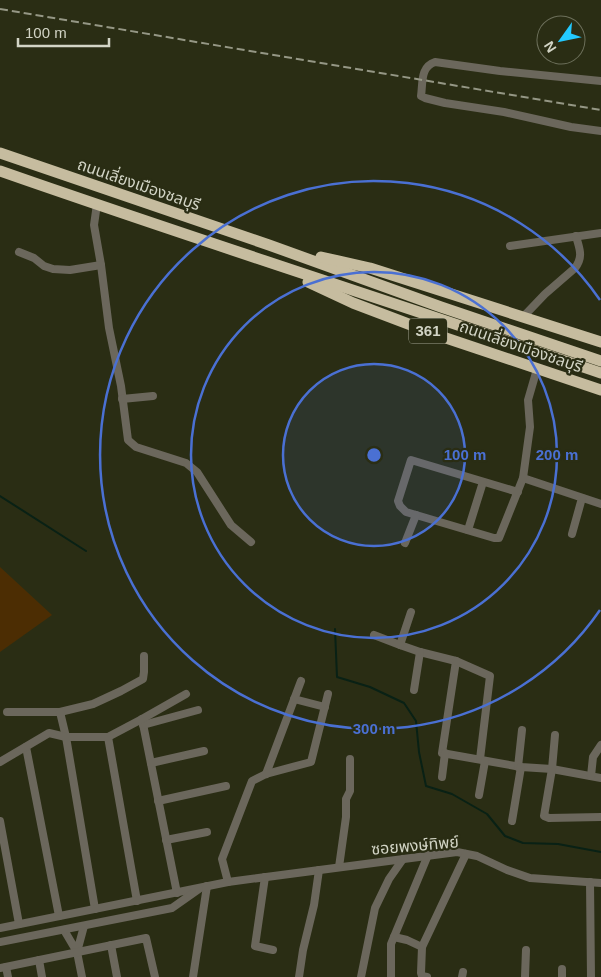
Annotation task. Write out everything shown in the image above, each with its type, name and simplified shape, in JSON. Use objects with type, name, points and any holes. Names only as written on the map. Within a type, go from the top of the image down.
[{"type":"highway","name":"ถนนเลี่ยงเมืองชลบุรี","points":[[0,153],[269,245],[438,312],[601,373]]},
{"type":"highway","name":"ถนนเลี่ยงเมืองชลบุรี","points":[[0,172],[266,262],[601,361]]},
{"type":"highway","name":"ถนนเลี่ยงเมืองชลบุรี","points":[[269,245],[370,268],[601,342]]},
{"type":"highway","name":"ถนนเลี่ยงเมืองชลบุรี","points":[[266,262],[353,303],[440,336],[601,390]]},
{"type":"street","points":[[601,82],[435,62],[425,68],[421,96],[445,103],[504,112],[571,127],[601,131]]},
{"type":"street","points":[[97,204],[94,225],[128,440],[136,447],[186,463],[197,472],[231,525],[251,542]]},
{"type":"street","points":[[510,246],[601,233]]},
{"type":"street","points":[[524,317],[579,262],[581,255],[576,236]]},
{"type":"street","points":[[19,252],[53,269],[70,270],[101,266]]},
{"type":"street","points":[[518,492],[411,460],[398,501],[406,512],[499,538],[518,492],[523,478],[530,427],[528,400],[536,368]]},
{"type":"street","points":[[122,399],[153,396]]},
{"type":"street","points":[[523,478],[601,504]]},
{"type":"street","points":[[468,530],[482,482]]},
{"type":"street","points":[[572,534],[582,498]]},
{"type":"street","points":[[405,544],[416,515]]},
{"type":"street","points":[[400,644],[411,612]]},
{"type":"street","points":[[374,635],[420,652],[456,661],[490,676],[479,795]]},
{"type":"street","points":[[414,690],[420,652]]},
{"type":"street","points":[[7,712],[60,712],[93,704],[142,679],[144,656]]},
{"type":"street","points":[[456,661],[442,753],[519,767],[552,769],[601,778]]},
{"type":"street","points":[[266,774],[301,681]]},
{"type":"street","points":[[0,762],[49,733],[66,737],[108,737],[143,722],[186,694]]},
{"type":"street","points":[[228,882],[222,859],[252,781],[266,774],[311,762],[328,694]]},
{"type":"street","points":[[294,699],[325,707]]},
{"type":"street","points":[[143,722],[198,710]]},
{"type":"street","points":[[60,712],[66,737],[95,909]]},
{"type":"street","points":[[143,722],[177,892]]},
{"type":"street","points":[[512,821],[522,730]]},
{"type":"street","points":[[555,736],[552,769],[544,816],[549,818],[601,817]]},
{"type":"street","points":[[108,737],[137,900]]},
{"type":"street","points":[[591,776],[593,756],[601,745]]},
{"type":"street","points":[[26,747],[59,916]]},
{"type":"street","points":[[151,763],[204,751]]},
{"type":"street","points":[[442,777],[445,753]]},
{"type":"street","points":[[339,867],[346,817],[346,799],[350,790],[350,759]]},
{"type":"street","points":[[158,800],[226,786]]},
{"type":"street","points":[[0,821],[19,924]]},
{"type":"street","points":[[166,840],[207,832]]},
{"type":"street","name":"ซอยพงษ์ทิพย์","points":[[0,928],[228,882],[457,852],[477,856],[530,878],[601,883]]},
{"type":"street","points":[[427,977],[422,976],[421,973],[422,947],[466,854]]},
{"type":"street","points":[[390,977],[391,944],[428,855]]},
{"type":"street","points":[[361,977],[375,908],[389,879],[402,859]]},
{"type":"street","points":[[299,977],[303,950],[314,905],[319,870]]},
{"type":"street","points":[[266,877],[254,946],[273,950]]},
{"type":"street","points":[[590,882],[591,977]]},
{"type":"street","points":[[0,942],[172,908],[204,887]]},
{"type":"street","points":[[193,977],[204,887]]},
{"type":"street","points":[[77,952],[84,926]]},
{"type":"street","points":[[64,930],[77,952],[82,977]]},
{"type":"street","points":[[394,937],[407,940],[422,947]]},
{"type":"street","points":[[8,977],[3,967],[146,938],[155,977]]},
{"type":"street","points":[[111,945],[117,977]]},
{"type":"street","points":[[525,977],[526,950]]},
{"type":"street","points":[[39,960],[42,977]]},
{"type":"shaded area","points":[[0,567],[52,615],[0,652]]},
{"type":"waterway","points":[[0,496],[86,551]]},
{"type":"waterway","points":[[335,629],[337,677],[370,687],[404,703],[416,721],[419,752],[426,786],[452,794],[487,814],[505,836],[523,843],[558,844],[601,852]]},
{"type":"railway","points":[[0,9],[601,110]]}]
